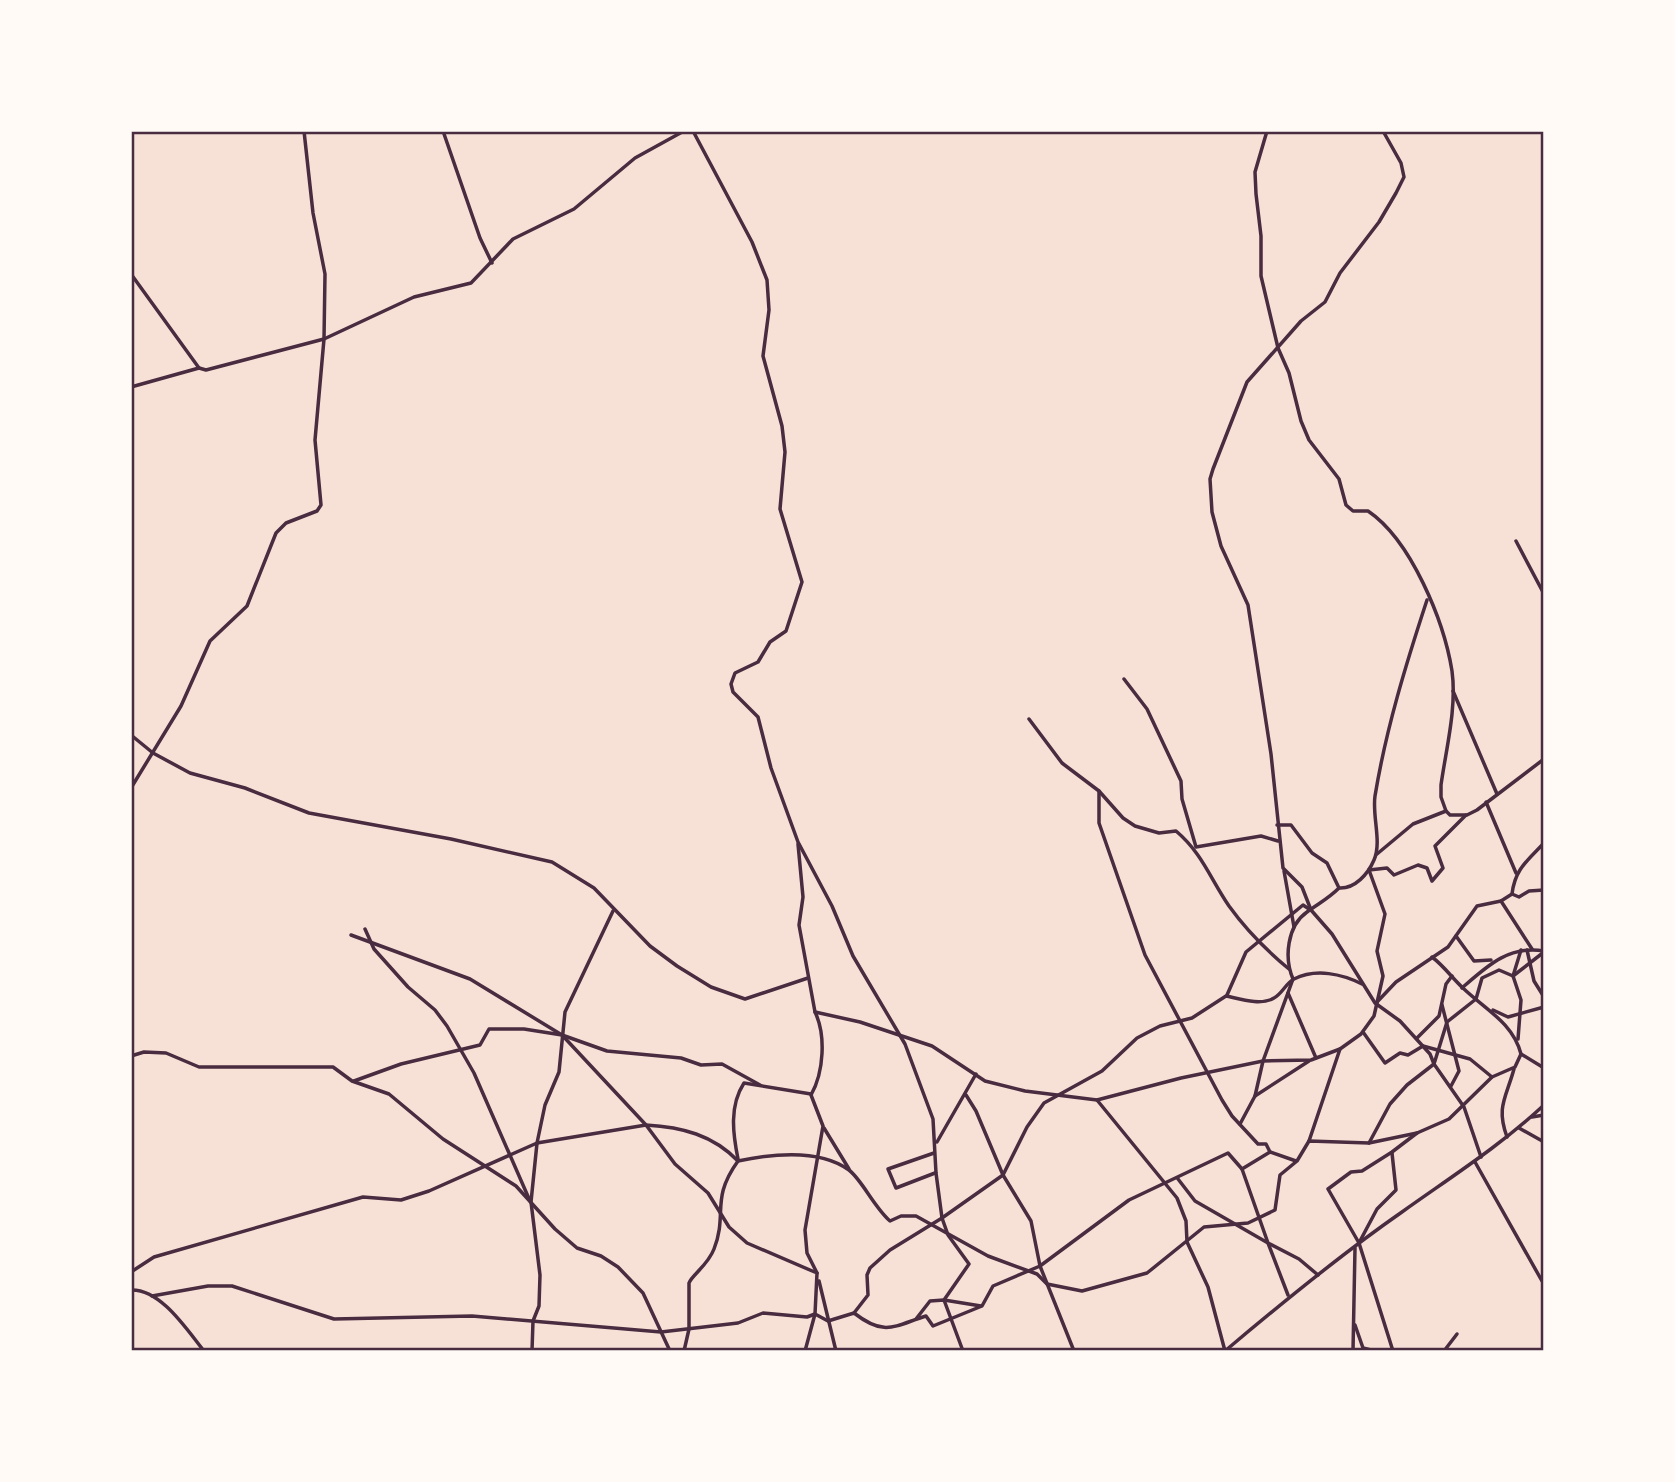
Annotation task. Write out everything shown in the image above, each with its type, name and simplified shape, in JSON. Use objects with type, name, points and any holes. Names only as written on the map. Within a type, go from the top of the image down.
[{"type":"street","points":[[131,788],[181,706],[210,641],[247,606],[276,533],[286,523],[320,509],[315,439],[324,339],[325,274],[313,213],[303,131]]},
{"type":"street","points":[[443,131],[480,238],[492,263]]},
{"type":"street","points":[[131,387],[324,339],[414,296],[471,283],[513,240],[574,209],[635,158],[684,131]]},
{"type":"street","points":[[693,131],[752,242],[766,280],[769,310],[763,356],[782,426],[785,452],[780,509],[800,576],[801,590],[786,631],[771,642],[758,662],[735,673],[732,684],[739,700],[753,709],[758,717],[771,768],[798,842],[832,906],[853,956],[898,1034],[929,1105],[936,1143]]},
{"type":"street","points":[[1267,131],[1255,172],[1261,236],[1261,276],[1278,348],[1289,373],[1305,431],[1339,480],[1346,505],[1353,511],[1368,511],[1377,517],[1408,556],[1443,635],[1452,673],[1452,689],[1441,797],[1450,815],[1466,815]]},
{"type":"street","points":[[1240,1124],[1255,1096],[1263,1061],[1293,979],[1289,969],[1288,951],[1294,927],[1278,841],[1269,743],[1248,605],[1221,546],[1212,512],[1210,479],[1222,439],[1247,382],[1301,321],[1325,302],[1340,272],[1379,222],[1404,177],[1401,163],[1383,131]]},
{"type":"street","points":[[131,274],[154,302],[199,368]]},
{"type":"street","points":[[1516,541],[1544,594]]},
{"type":"street","points":[[1294,927],[1311,910],[1325,903],[1339,888],[1347,888],[1369,870],[1376,854],[1375,799],[1398,687],[1428,598]]},
{"type":"street","points":[[1124,680],[1147,709],[1181,781],[1182,799],[1196,847],[1228,904],[1256,941],[1289,969]]},
{"type":"street","points":[[1452,689],[1497,794]]},
{"type":"street","points":[[1029,719],[1062,763],[1099,791],[1123,818],[1135,826],[1159,833],[1176,831],[1196,847],[1261,836],[1278,841]]},
{"type":"street","points":[[131,735],[153,753],[190,773],[245,788],[309,813],[451,839],[552,862],[594,888],[613,911],[677,966],[711,986],[745,999],[807,978]]},
{"type":"street","points":[[1369,870],[1387,868],[1394,875],[1418,865],[1427,868],[1432,881],[1437,879],[1443,869],[1435,846],[1466,815],[1544,759]]},
{"type":"street","points":[[1099,791],[1099,823],[1145,955],[1232,1116],[1258,1144],[1266,1144],[1270,1152],[1297,1161]]},
{"type":"street","points":[[1486,803],[1516,873]]},
{"type":"street","points":[[1376,854],[1388,848],[1413,824],[1446,811]]},
{"type":"street","points":[[1278,825],[1291,825],[1297,829],[1312,853],[1327,863],[1339,888]]},
{"type":"street","points":[[798,842],[803,897],[800,925],[807,978],[821,1025],[817,1084],[811,1095],[823,1126],[876,1209],[890,1221],[901,1216],[916,1216],[948,1235],[1027,1272],[1037,1274],[1047,1284],[1094,1290],[1147,1273],[1204,1227],[1231,1222],[1248,1223],[1275,1210],[1280,1175],[1297,1161],[1309,1141],[1340,1049]]},
{"type":"street","points":[[1512,894],[1512,882],[1516,873],[1544,843]]},
{"type":"street","points":[[1283,869],[1302,887],[1311,910]]},
{"type":"street","points":[[1255,1096],[1314,1059],[1340,1049],[1363,1032],[1374,1016],[1383,976],[1377,951],[1385,914],[1369,870]]},
{"type":"street","points":[[1512,894],[1519,897],[1529,891],[1544,890]]},
{"type":"street","points":[[1375,1003],[1396,982],[1456,936],[1477,906],[1501,901],[1512,894]]},
{"type":"street","points":[[1501,901],[1530,949],[1528,964],[1544,997]]},
{"type":"street","points":[[131,1290],[152,1296],[208,1286],[232,1286],[334,1320],[472,1316],[661,1332],[738,1323],[763,1313],[807,1317],[815,1314],[828,1321],[855,1312],[867,1295],[870,1268],[890,1250],[1003,1175],[1044,1103],[1060,1097],[1102,1071],[1137,1038],[1160,1026],[1183,1021],[1226,996],[1240,962],[1256,941],[1303,905],[1311,910],[1332,934],[1375,1003],[1400,1021],[1423,1046],[1464,1107],[1481,1157]]},
{"type":"street","points":[[532,1351],[533,1321],[539,1306],[540,1275],[531,1202],[537,1143],[545,1105],[559,1072],[565,1012],[613,911]]},
{"type":"street","points":[[365,929],[371,943],[408,987],[435,1010],[474,1073],[531,1202]]},
{"type":"street","points":[[351,934],[470,979],[562,1035],[646,1125],[675,1164],[708,1192],[719,1211],[747,1243],[817,1273]]},
{"type":"street","points":[[1456,936],[1474,961],[1493,960],[1521,950],[1544,952]]},
{"type":"street","points":[[1507,1138],[1500,1123],[1501,1104],[1521,1054],[1518,1041],[1521,1000],[1513,975],[1521,950]]},
{"type":"street","points":[[1513,975],[1544,952]]},
{"type":"street","points":[[1432,957],[1462,988],[1508,1017],[1520,1011],[1544,1007]]},
{"type":"street","points":[[1462,988],[1493,960]]},
{"type":"street","points":[[1369,1143],[1390,1104],[1407,1085],[1434,1065],[1440,1053],[1447,1022],[1476,999],[1482,978],[1499,970],[1513,975]]},
{"type":"street","points":[[1226,996],[1257,1002],[1273,999],[1293,979],[1321,973],[1338,974],[1364,985]]},
{"type":"street","points":[[1417,1038],[1439,1016],[1446,984],[1452,976]]},
{"type":"street","points":[[1288,993],[1314,1059]]},
{"type":"street","points":[[1442,1005],[1452,1055],[1459,1071],[1451,1086]]},
{"type":"street","points":[[1490,1008],[1518,1041]]},
{"type":"street","points":[[815,1012],[932,1046],[976,1074],[1002,1086],[1060,1097],[1097,1100],[1181,1078],[1263,1061],[1314,1059]]},
{"type":"street","points":[[352,1081],[401,1064],[480,1045],[489,1030],[524,1029],[562,1035],[607,1051],[681,1058],[701,1065],[722,1064],[760,1085]]},
{"type":"street","points":[[1363,1032],[1385,1063],[1400,1053],[1408,1055],[1423,1046]]},
{"type":"street","points":[[1423,1046],[1440,1053],[1470,1059],[1492,1077]]},
{"type":"street","points":[[131,1056],[144,1052],[166,1053],[199,1067],[333,1067],[352,1081],[389,1094],[443,1139],[500,1174],[577,1248],[601,1256],[624,1273],[643,1293],[670,1351]]},
{"type":"street","points":[[1521,1054],[1544,1068]]},
{"type":"street","points":[[1394,1351],[1357,1245],[1328,1189],[1351,1172],[1362,1171],[1418,1133],[1449,1119],[1492,1077],[1515,1067]]},
{"type":"street","points":[[944,1300],[969,1264],[948,1235],[942,1218],[934,1153],[936,1143],[976,1074]]},
{"type":"street","points":[[684,1351],[689,1329],[691,1277],[705,1268],[714,1250],[719,1232],[721,1188],[738,1161],[732,1132],[738,1092],[744,1083],[811,1095]]},
{"type":"street","points":[[965,1095],[976,1111],[1003,1175],[1031,1221],[1040,1266],[1074,1351]]},
{"type":"street","points":[[1097,1100],[1168,1184],[1186,1221],[1186,1242],[1208,1287],[1225,1351],[1288,1295],[1475,1162],[1544,1105]]},
{"type":"street","points":[[1529,1119],[1544,1115]]},
{"type":"street","points":[[131,1272],[154,1257],[363,1197],[401,1200],[537,1143],[646,1125],[690,1132],[713,1139],[738,1161],[789,1154],[816,1158],[850,1170]]},
{"type":"street","points":[[823,1126],[805,1230],[807,1253],[817,1273],[836,1351]]},
{"type":"street","points":[[1519,1128],[1544,1142]]},
{"type":"street","points":[[1309,1141],[1369,1143],[1418,1133]]},
{"type":"street","points":[[1242,1169],[1270,1152]]},
{"type":"street","points":[[1353,1351],[1357,1245],[1377,1209],[1396,1190],[1392,1152]]},
{"type":"street","points":[[934,1153],[888,1170],[896,1188],[936,1173]]},
{"type":"street","points":[[855,1312],[866,1321],[890,1329],[926,1316],[933,1326],[952,1320],[982,1306],[993,1286],[1040,1266],[1056,1251],[1129,1200],[1168,1184],[1228,1153],[1242,1169],[1288,1295]]},
{"type":"street","points":[[1475,1162],[1542,1280]]},
{"type":"street","points":[[1178,1178],[1195,1201],[1299,1259],[1318,1275]]},
{"type":"street","points":[[805,1351],[815,1314],[817,1273]]},
{"type":"street","points":[[152,1296],[183,1325],[204,1351]]},
{"type":"street","points":[[944,1300],[962,1349],[954,1351]]},
{"type":"street","points":[[916,1319],[930,1301],[944,1300],[982,1306]]},
{"type":"street","points":[[1353,1319],[1363,1348],[1375,1351]]},
{"type":"street","points":[[1444,1351],[1457,1334]]}]
